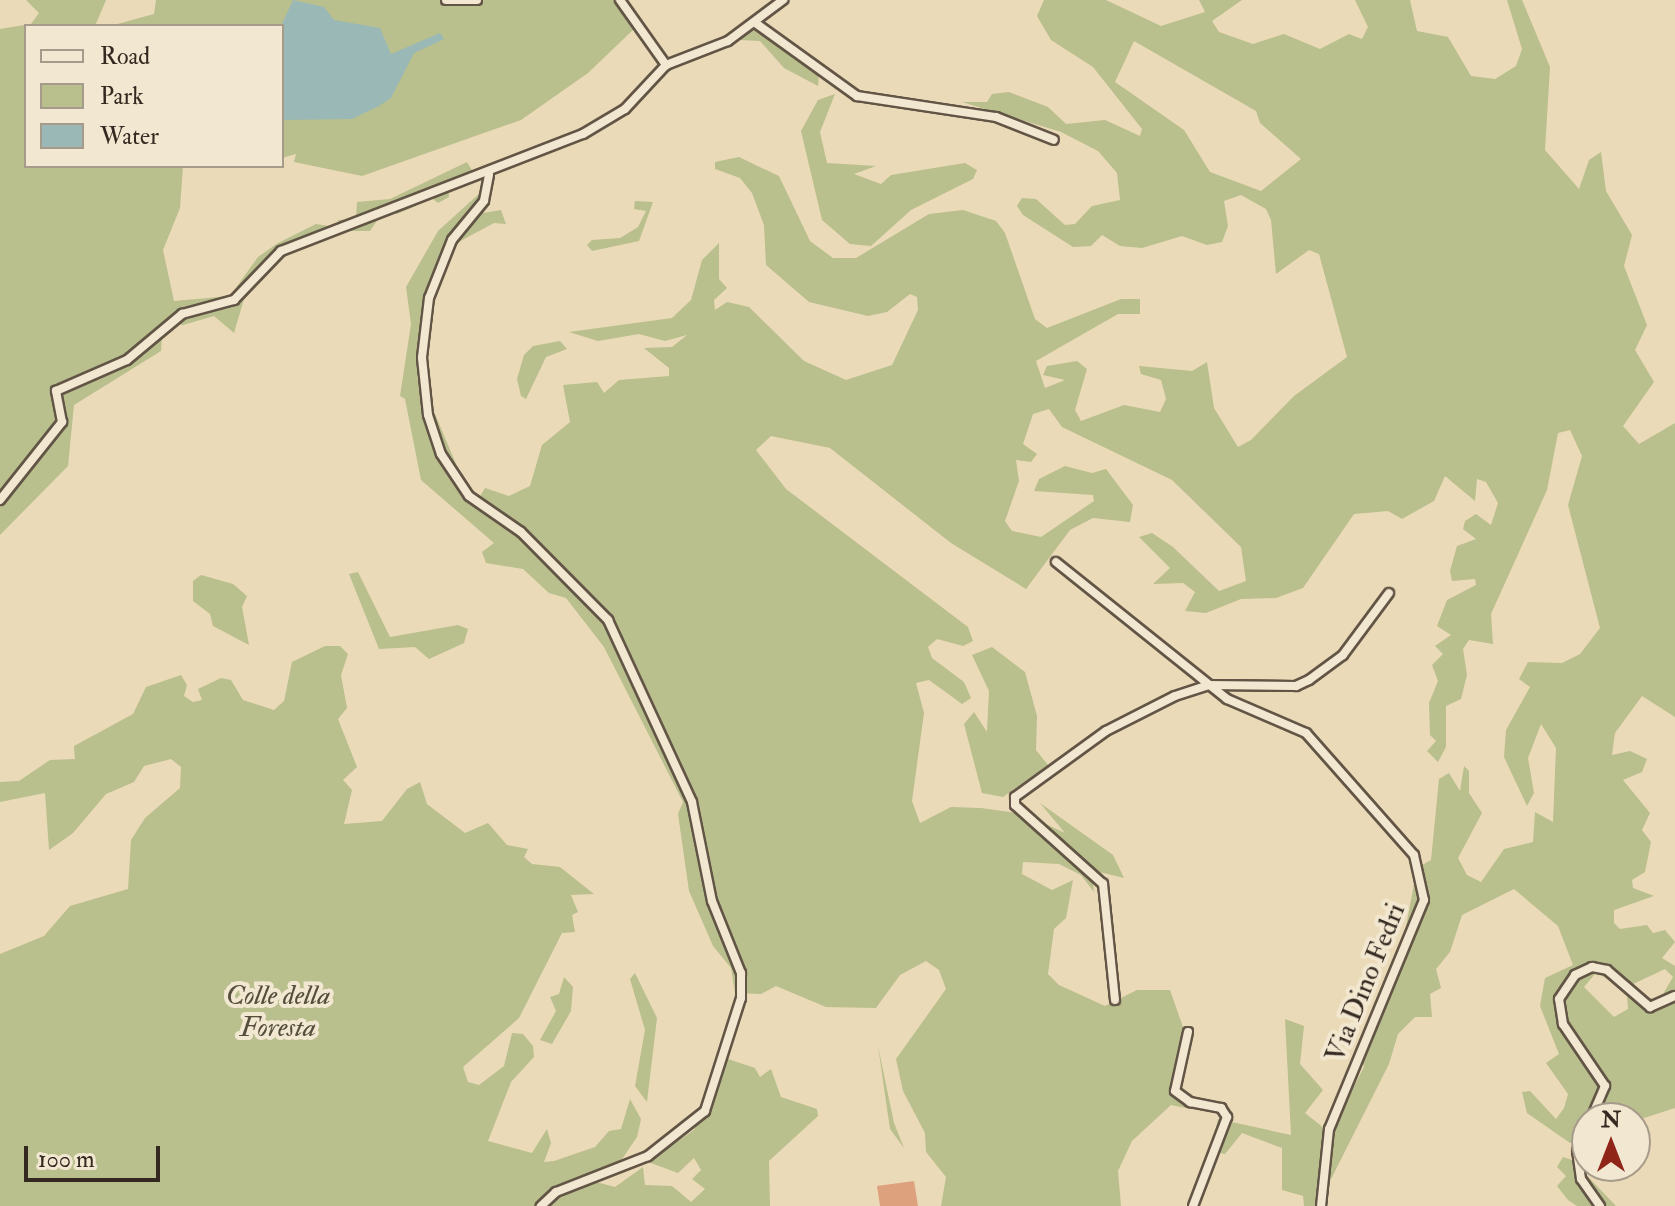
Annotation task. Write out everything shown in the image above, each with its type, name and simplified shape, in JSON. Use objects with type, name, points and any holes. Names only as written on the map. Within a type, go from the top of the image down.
[{"type":"street","points":[[446,0],[477,0]]},
{"type":"street","points":[[620,0],[666,65]]},
{"type":"street","points":[[0,500],[62,422],[56,391],[127,360],[182,314],[234,300],[281,251],[489,175],[625,109],[666,65],[757,24],[783,0]]},
{"type":"street","points":[[757,24],[857,96],[996,117],[1054,140]]},
{"type":"street","points":[[489,175],[484,201],[452,240],[429,298],[422,358],[428,415],[441,454],[469,496],[521,532],[608,620],[692,802],[712,901],[741,973],[741,998],[705,1111],[648,1156],[556,1192],[541,1206]]},
{"type":"street","name":"Via Dino Fedri","points":[[1056,562],[1227,699],[1306,733],[1414,855],[1424,881],[1424,900],[1329,1129],[1321,1206]]},
{"type":"street","points":[[1115,1000],[1103,884],[1015,805],[1015,797],[1106,731],[1209,685],[1296,686],[1309,680],[1343,655],[1389,593]]},
{"type":"street","points":[[1600,1206],[1581,1179],[1577,1151],[1605,1086],[1563,1024],[1559,999],[1575,975],[1592,967],[1607,970],[1650,1007],[1675,996]]},
{"type":"street","points":[[1188,1032],[1175,1091],[1190,1102],[1221,1108],[1227,1117],[1193,1206]]},
{"type":"green space","points":[[26,0],[106,0],[96,24],[31,24],[39,13]]},
{"type":"green space","points":[[156,0],[615,0],[635,28],[588,73],[521,120],[362,176],[294,162],[296,154],[284,157],[284,24],[117,24],[154,14]]},
{"type":"green space","points":[[1044,0],[1106,0],[1161,26],[1205,12],[1199,0],[1242,0],[1212,21],[1219,32],[1253,44],[1284,34],[1320,49],[1349,34],[1362,39],[1368,27],[1355,0],[1410,0],[1417,31],[1448,37],[1471,76],[1495,79],[1516,66],[1522,49],[1507,0],[1522,0],[1550,67],[1545,150],[1579,189],[1589,160],[1601,152],[1606,191],[1632,235],[1624,266],[1647,325],[1635,350],[1654,382],[1623,426],[1639,444],[1675,423],[1675,717],[1642,696],[1615,733],[1612,755],[1630,751],[1647,759],[1642,772],[1623,780],[1650,813],[1642,830],[1651,842],[1645,872],[1632,880],[1633,888],[1654,896],[1614,910],[1614,923],[1620,929],[1647,925],[1653,933],[1665,930],[1675,942],[1662,958],[1675,966],[1675,1108],[1651,1116],[1651,1102],[1571,1102],[1570,1143],[1527,1113],[1522,1092],[1530,1091],[1556,1119],[1564,1108],[1568,1094],[1546,1063],[1559,1054],[1540,1006],[1545,978],[1573,965],[1558,926],[1514,889],[1462,915],[1450,952],[1436,969],[1441,988],[1430,994],[1432,1017],[1415,1017],[1398,1034],[1389,1064],[1329,1183],[1327,1206],[1304,1206],[1303,1196],[1282,1190],[1282,1148],[1242,1133],[1225,1154],[1211,1151],[1218,1119],[1291,1135],[1285,1019],[1304,1026],[1300,1064],[1323,1090],[1305,1113],[1330,1133],[1364,1067],[1358,1044],[1405,932],[1417,868],[1431,860],[1439,779],[1449,773],[1460,791],[1464,766],[1469,771],[1469,793],[1482,813],[1458,858],[1467,875],[1481,882],[1504,849],[1533,842],[1535,812],[1553,822],[1556,748],[1541,724],[1528,758],[1534,793],[1527,806],[1504,757],[1506,730],[1530,687],[1519,679],[1528,662],[1562,663],[1580,654],[1600,628],[1568,505],[1582,456],[1570,430],[1558,433],[1547,490],[1491,614],[1493,644],[1469,640],[1463,649],[1467,675],[1461,699],[1446,706],[1446,747],[1438,762],[1427,751],[1436,741],[1430,735],[1429,703],[1438,681],[1432,665],[1443,654],[1435,646],[1451,635],[1437,626],[1447,600],[1476,585],[1475,579],[1452,581],[1450,571],[1457,546],[1476,539],[1463,529],[1465,521],[1476,514],[1491,525],[1498,503],[1486,482],[1477,479],[1475,501],[1445,476],[1434,501],[1402,519],[1388,511],[1354,514],[1303,588],[1276,598],[1241,599],[1206,613],[1185,611],[1195,592],[1183,583],[1153,584],[1170,568],[1139,537],[1152,533],[1173,547],[1219,591],[1246,581],[1241,547],[1172,480],[1062,427],[1049,409],[1033,414],[1023,444],[1037,454],[1031,462],[1016,460],[1019,481],[1005,521],[1012,531],[1041,537],[1094,501],[1093,495],[1034,491],[1039,479],[1065,466],[1092,473],[1106,469],[1133,505],[1130,522],[1093,518],[1070,530],[1026,589],[951,543],[830,448],[771,436],[756,450],[786,489],[968,627],[973,641],[963,646],[937,639],[928,647],[932,658],[964,682],[971,698],[962,704],[929,680],[916,683],[924,713],[912,801],[920,823],[951,807],[981,808],[1024,814],[1065,833],[1040,803],[1113,855],[1124,878],[1091,870],[1094,892],[1081,875],[1059,864],[1023,862],[1022,874],[1052,890],[1073,880],[1066,918],[1054,929],[1048,974],[1059,985],[1105,1006],[1137,990],[1170,990],[1184,1030],[1171,1081],[1191,1109],[1171,1105],[1132,1141],[1118,1171],[1121,1206],[941,1206],[946,1177],[926,1152],[925,1133],[903,1091],[896,1059],[946,989],[939,970],[926,961],[900,975],[876,1008],[826,1007],[776,986],[761,994],[735,993],[731,968],[713,946],[689,891],[678,814],[683,802],[604,647],[566,598],[549,593],[523,569],[486,563],[482,552],[494,543],[421,480],[405,399],[400,396],[411,324],[406,287],[438,231],[481,192],[491,196],[483,213],[501,210],[506,224],[494,223],[440,252],[419,340],[428,357],[417,376],[424,408],[435,414],[464,483],[479,498],[485,488],[509,496],[530,486],[542,445],[570,422],[563,385],[597,382],[604,393],[619,380],[669,376],[669,368],[644,348],[672,347],[687,335],[665,341],[639,334],[598,341],[569,332],[672,318],[691,300],[702,260],[719,243],[719,279],[727,288],[714,300],[715,310],[727,302],[749,307],[804,361],[846,380],[892,365],[918,310],[917,297],[910,294],[887,312],[868,316],[809,302],[766,265],[764,225],[752,193],[740,178],[715,169],[715,162],[739,157],[779,176],[810,241],[833,258],[856,258],[929,214],[963,210],[996,221],[1005,233],[1035,319],[1047,328],[1121,299],[1140,299],[1140,314],[1118,314],[1036,361],[1045,388],[1065,380],[1043,375],[1047,366],[1077,361],[1087,369],[1075,410],[1081,421],[1124,405],[1160,412],[1166,399],[1161,380],[1141,374],[1139,366],[1192,371],[1207,362],[1214,408],[1238,447],[1251,440],[1294,396],[1347,357],[1319,254],[1309,250],[1276,274],[1271,220],[1266,209],[1241,195],[1224,201],[1228,226],[1222,242],[1207,245],[1182,236],[1142,248],[1120,246],[1102,235],[1091,246],[1073,247],[1023,215],[1017,206],[1022,198],[1036,199],[1065,225],[1075,224],[1092,206],[1120,200],[1117,173],[1098,151],[1061,132],[962,102],[987,102],[992,94],[1009,92],[1048,107],[1066,124],[1105,120],[1140,136],[1142,129],[1093,67],[1051,40],[1037,16]],"holes":[[[1134,41],[1256,111],[1260,123],[1301,159],[1261,191],[1210,172],[1184,130],[1115,82]],[[1665,969],[1673,977],[1663,994],[1656,999],[1627,995],[1628,1009],[1614,1017],[1584,987],[1595,974],[1631,985]]]},
{"type":"green space","points":[[24,25],[24,168],[183,168],[180,208],[163,250],[174,301],[230,296],[258,257],[278,243],[316,224],[329,226],[331,234],[284,256],[244,299],[234,333],[214,316],[183,325],[163,321],[161,351],[74,405],[68,466],[0,535],[0,29]]},
{"type":"green space","points":[[739,27],[755,27],[771,37],[819,74],[818,86],[784,68],[760,41],[740,40]]},
{"type":"green space","points":[[835,94],[820,132],[827,163],[876,166],[854,174],[881,184],[891,175],[965,163],[977,170],[973,179],[911,210],[871,246],[850,244],[822,220],[801,131],[818,100]]},
{"type":"green space","points":[[467,162],[473,172],[448,184],[449,197],[438,203],[428,195],[411,200],[416,206],[397,214],[386,207],[370,231],[341,231],[338,220],[356,219],[357,202],[390,199]]},
{"type":"green space","points":[[635,201],[653,202],[639,241],[592,251],[587,245],[592,240],[620,238],[638,227],[646,211],[634,209]]},
{"type":"green space","points":[[560,341],[567,349],[546,357],[526,399],[521,396],[517,379],[524,355],[533,346]]},
{"type":"green space","points":[[358,572],[390,637],[458,625],[468,629],[464,643],[429,659],[415,647],[379,649],[349,574]]},
{"type":"green space","points":[[201,575],[233,584],[247,596],[242,607],[249,645],[213,626],[210,614],[193,601],[193,581]]},
{"type":"green space","name":"Colle della Foresta","points":[[325,646],[340,646],[348,654],[341,675],[347,708],[338,719],[357,767],[343,780],[352,790],[344,824],[382,821],[407,789],[420,782],[427,804],[465,833],[488,823],[507,845],[528,849],[524,857],[532,864],[560,867],[594,894],[571,895],[578,912],[572,915],[575,932],[562,933],[519,1018],[463,1067],[468,1082],[479,1085],[504,1066],[512,1033],[523,1034],[533,1046],[534,1057],[511,1082],[488,1141],[532,1153],[547,1129],[551,1143],[544,1162],[554,1161],[595,1147],[609,1131],[621,1129],[630,1099],[641,1119],[637,1137],[620,1162],[581,1178],[615,1187],[643,1167],[645,1185],[672,1186],[691,1202],[705,1189],[692,1179],[701,1170],[694,1158],[678,1173],[648,1162],[694,1130],[728,1059],[755,1068],[760,1077],[771,1069],[781,1097],[817,1109],[818,1116],[769,1161],[770,1206],[0,1206],[0,954],[44,936],[70,906],[128,889],[131,840],[145,818],[180,788],[181,767],[171,759],[144,766],[134,782],[106,794],[73,833],[49,850],[45,793],[0,802],[0,782],[19,781],[50,760],[75,759],[74,746],[133,714],[146,687],[181,675],[187,685],[184,696],[193,702],[202,700],[198,689],[221,678],[231,680],[243,700],[274,710],[284,701],[292,662]]},
{"type":"green space","points":[[992,647],[1025,672],[1037,716],[1036,750],[1048,765],[1003,797],[982,793],[964,724],[974,712],[987,732],[989,691],[972,655]]},
{"type":"green space","points":[[635,973],[657,1018],[647,1102],[635,1086],[645,1030],[630,979]]},
{"type":"green space","points":[[564,977],[573,987],[571,1011],[552,1044],[540,1040],[556,1011],[550,997],[559,994]]},
{"type":"green space","points":[[878,1046],[894,1123],[904,1148],[890,1129]]},
{"type":"green space","points":[[1563,1157],[1571,1160],[1571,1182],[1593,1182],[1616,1206],[1577,1206],[1557,1186],[1566,1176],[1557,1167]]},
{"type":"water","points":[[293,0],[324,7],[334,20],[380,28],[391,54],[440,33],[444,39],[414,53],[391,98],[379,106],[352,119],[284,120],[282,24]]},
{"type":"building","points":[[914,1181],[918,1206],[880,1206],[877,1186]]}]
